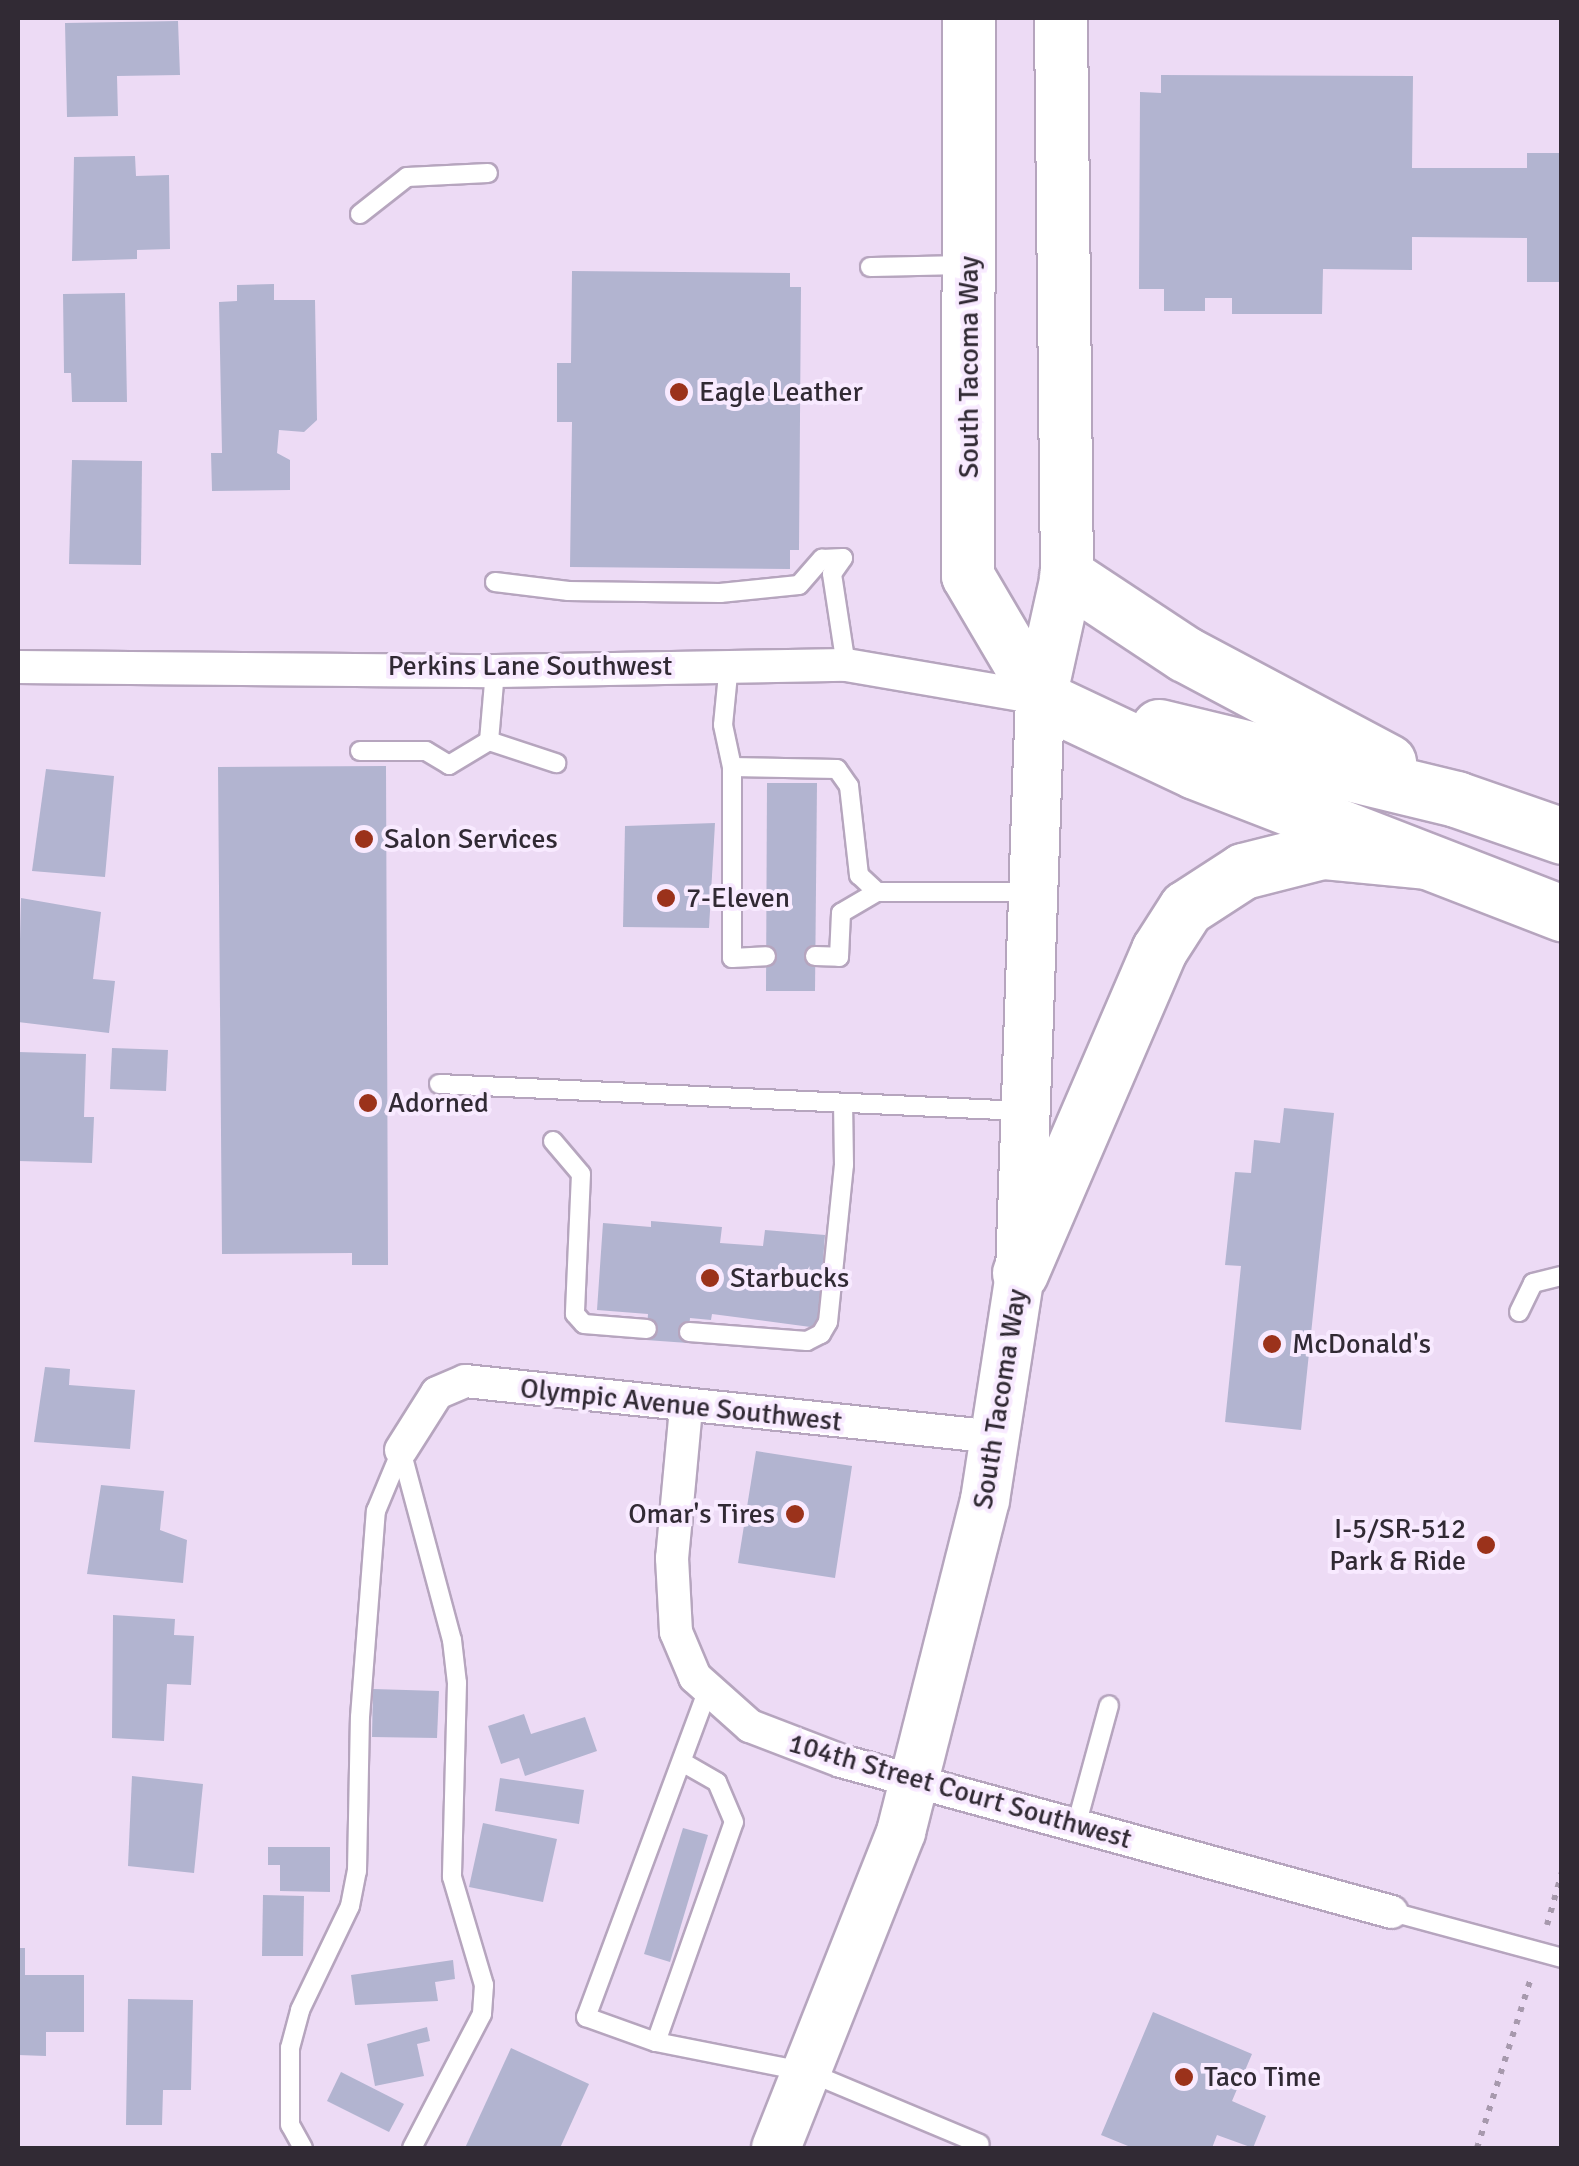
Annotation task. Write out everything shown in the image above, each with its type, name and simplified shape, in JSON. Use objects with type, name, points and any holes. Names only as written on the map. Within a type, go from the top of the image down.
[{"type":"highway","points":[[1067,576],[1185,654],[1456,799]]},
{"type":"highway","points":[[1040,698],[1456,799],[1562,836]]},
{"type":"highway","points":[[1040,698],[1195,772],[1541,905],[1562,942]]},
{"type":"highway","points":[[1020,1273],[1159,950],[1186,908],[1243,871],[1322,850],[1426,861]]},
{"type":"main road","name":"South Tacoma Way","points":[[969,18],[968,576],[1040,698]]},
{"type":"main road","name":"South Tacoma Way","points":[[776,2148],[916,1782],[996,1437],[1020,1273],[1037,892],[1040,698],[1067,576],[1061,18]]},
{"type":"street","name":"Perkins Lane Southwest","points":[[18,667],[495,671],[846,665],[1040,698]]},
{"type":"street","name":"Olympic Avenue Southwest","points":[[401,1450],[437,1393],[465,1381],[686,1408],[996,1437]]},
{"type":"street","name":"104th Street Court Southwest","points":[[686,1408],[673,1605],[682,1654],[707,1692],[782,1741],[916,1782],[1392,1912]]},
{"type":"lane","points":[[360,214],[407,177],[488,173]]},
{"type":"lane","points":[[870,268],[970,265]]},
{"type":"lane","points":[[495,582],[568,591],[720,592],[798,585],[822,559],[843,558],[832,574],[846,665]]},
{"type":"lane","points":[[730,664],[722,724],[732,767],[732,958],[766,956]]},
{"type":"lane","points":[[488,741],[495,671]]},
{"type":"lane","points":[[360,752],[426,752],[449,765],[488,741]]},
{"type":"lane","points":[[488,741],[556,764]]},
{"type":"lane","points":[[732,767],[837,769],[849,786],[859,875],[877,892]]},
{"type":"lane","points":[[815,956],[839,957],[840,913],[877,892],[1037,892]]},
{"type":"lane","points":[[439,1084],[1028,1111]]},
{"type":"lane","points":[[689,1332],[807,1340],[821,1334],[828,1322],[844,1165],[843,1102]]},
{"type":"lane","points":[[552,1141],[581,1174],[576,1314],[584,1324],[647,1329]]},
{"type":"lane","points":[[1520,1312],[1533,1283],[1562,1276]]},
{"type":"lane","points":[[302,2148],[290,2126],[290,2048],[300,2010],[350,1906],[357,1871],[360,1717],[376,1512],[401,1450]]},
{"type":"lane","points":[[401,1450],[452,1640],[458,1683],[452,1878],[484,1985],[482,2014],[412,2148]]},
{"type":"lane","points":[[707,1692],[586,2018],[656,2042],[808,2072],[980,2144]]},
{"type":"lane","points":[[1076,1826],[1109,1705]]},
{"type":"lane","points":[[656,2042],[734,1822],[728,1795],[682,1762]]},
{"type":"lane","points":[[1392,1912],[1562,1958]]},
{"type":"path","points":[[1547,1925],[1562,1872]]},
{"type":"path","points":[[1477,2148],[1533,1972]]},
{"type":"building","points":[[178,21],[180,75],[117,76],[118,116],[67,117],[65,23]]},
{"type":"building","points":[[1161,75],[1413,76],[1412,168],[1527,168],[1527,153],[1562,153],[1562,282],[1527,282],[1527,238],[1412,237],[1412,270],[1323,269],[1322,314],[1232,314],[1232,298],[1205,298],[1205,311],[1164,311],[1164,289],[1139,289],[1140,92],[1161,93]]},
{"type":"building","points":[[135,156],[136,176],[169,175],[170,249],[137,250],[137,259],[72,261],[74,157]]},
{"type":"building","name":"Eagle Leather","points":[[572,271],[790,273],[790,287],[801,287],[799,550],[790,550],[790,569],[570,567],[572,422],[557,422],[557,363],[571,363]]},
{"type":"building","points":[[274,284],[274,300],[315,300],[317,420],[304,432],[279,430],[277,453],[290,460],[290,490],[212,491],[211,453],[222,453],[219,302],[237,301],[237,285]]},
{"type":"building","points":[[125,293],[127,402],[72,402],[71,373],[64,373],[63,294]]},
{"type":"building","points":[[72,460],[142,461],[141,565],[69,564]]},
{"type":"building","points":[[386,766],[388,1265],[352,1265],[352,1253],[222,1254],[218,767]]},
{"type":"building","points":[[46,769],[114,776],[105,877],[32,871]]},
{"type":"building","points":[[767,783],[817,783],[815,991],[766,991]]},
{"type":"building","name":"7-Eleven","points":[[715,823],[709,928],[623,927],[625,826]]},
{"type":"building","points":[[21,898],[101,912],[93,979],[115,981],[109,1033],[18,1022]]},
{"type":"building","points":[[112,1048],[168,1050],[166,1091],[110,1089]]},
{"type":"building","points":[[18,1052],[86,1054],[84,1117],[94,1117],[92,1163],[18,1161]]},
{"type":"building","name":"McDonald's","points":[[1284,1108],[1334,1113],[1301,1430],[1225,1422],[1241,1266],[1225,1265],[1235,1172],[1251,1173],[1254,1140],[1280,1143]]},
{"type":"building","name":"Starbucks","points":[[651,1221],[722,1227],[720,1243],[763,1246],[765,1230],[825,1235],[818,1328],[712,1314],[711,1320],[690,1318],[688,1343],[646,1340],[648,1314],[597,1310],[603,1223],[651,1227]]},
{"type":"building","points":[[45,1367],[70,1369],[69,1385],[135,1390],[130,1449],[34,1442]]},
{"type":"building","name":"Omar's Tires","points":[[756,1451],[852,1466],[835,1578],[738,1563]]},
{"type":"building","points":[[101,1485],[164,1491],[160,1530],[187,1540],[183,1583],[87,1574]]},
{"type":"building","points":[[113,1615],[175,1619],[174,1635],[194,1636],[191,1685],[167,1684],[164,1741],[112,1738]]},
{"type":"building","points":[[373,1689],[439,1691],[437,1738],[372,1737]]},
{"type":"building","points":[[524,1714],[531,1734],[585,1717],[597,1751],[525,1776],[519,1758],[501,1764],[488,1726]]},
{"type":"building","points":[[132,1776],[203,1784],[194,1873],[128,1866]]},
{"type":"building","points":[[500,1778],[584,1790],[579,1824],[495,1811]]},
{"type":"building","points":[[483,1823],[557,1839],[543,1902],[469,1887]]},
{"type":"building","points":[[683,1828],[708,1835],[670,1962],[644,1954]]},
{"type":"building","points":[[268,1847],[330,1847],[330,1892],[280,1891],[280,1865],[268,1865]]},
{"type":"building","points":[[263,1895],[304,1896],[303,1956],[262,1956]]},
{"type":"building","points":[[18,1948],[25,1948],[25,1975],[84,1975],[84,2032],[46,2032],[46,2056],[18,2055]]},
{"type":"building","points":[[453,1960],[455,1979],[435,1982],[438,2001],[355,2005],[351,1975]]},
{"type":"building","points":[[128,1999],[193,2000],[191,2090],[163,2090],[162,2125],[126,2125]]},
{"type":"building","name":"Taco Time","points":[[1153,2012],[1252,2054],[1232,2101],[1266,2116],[1253,2148],[1217,2135],[1212,2148],[1133,2148],[1101,2135]]},
{"type":"building","points":[[427,2027],[430,2041],[417,2044],[424,2076],[375,2086],[367,2044]]},
{"type":"building","points":[[511,2048],[589,2084],[560,2148],[465,2148]]},
{"type":"building","points":[[341,2072],[404,2104],[389,2132],[327,2101]]},
{"type":"place","name":"Eagle Leather","points":[[679,392]]},
{"type":"place","name":"Salon Services","points":[[364,839]]},
{"type":"place","name":"7-Eleven","points":[[666,898]]},
{"type":"place","name":"Adorned","points":[[368,1103]]},
{"type":"place","name":"Starbucks","points":[[710,1278]]},
{"type":"place","name":"McDonald's","points":[[1272,1344]]},
{"type":"place","name":"Omar's Tires","points":[[795,1514]]},
{"type":"place","name":"I-5/SR-512 Park & Ride","points":[[1486,1545]]},
{"type":"place","name":"Taco Time","points":[[1184,2077]]}]
